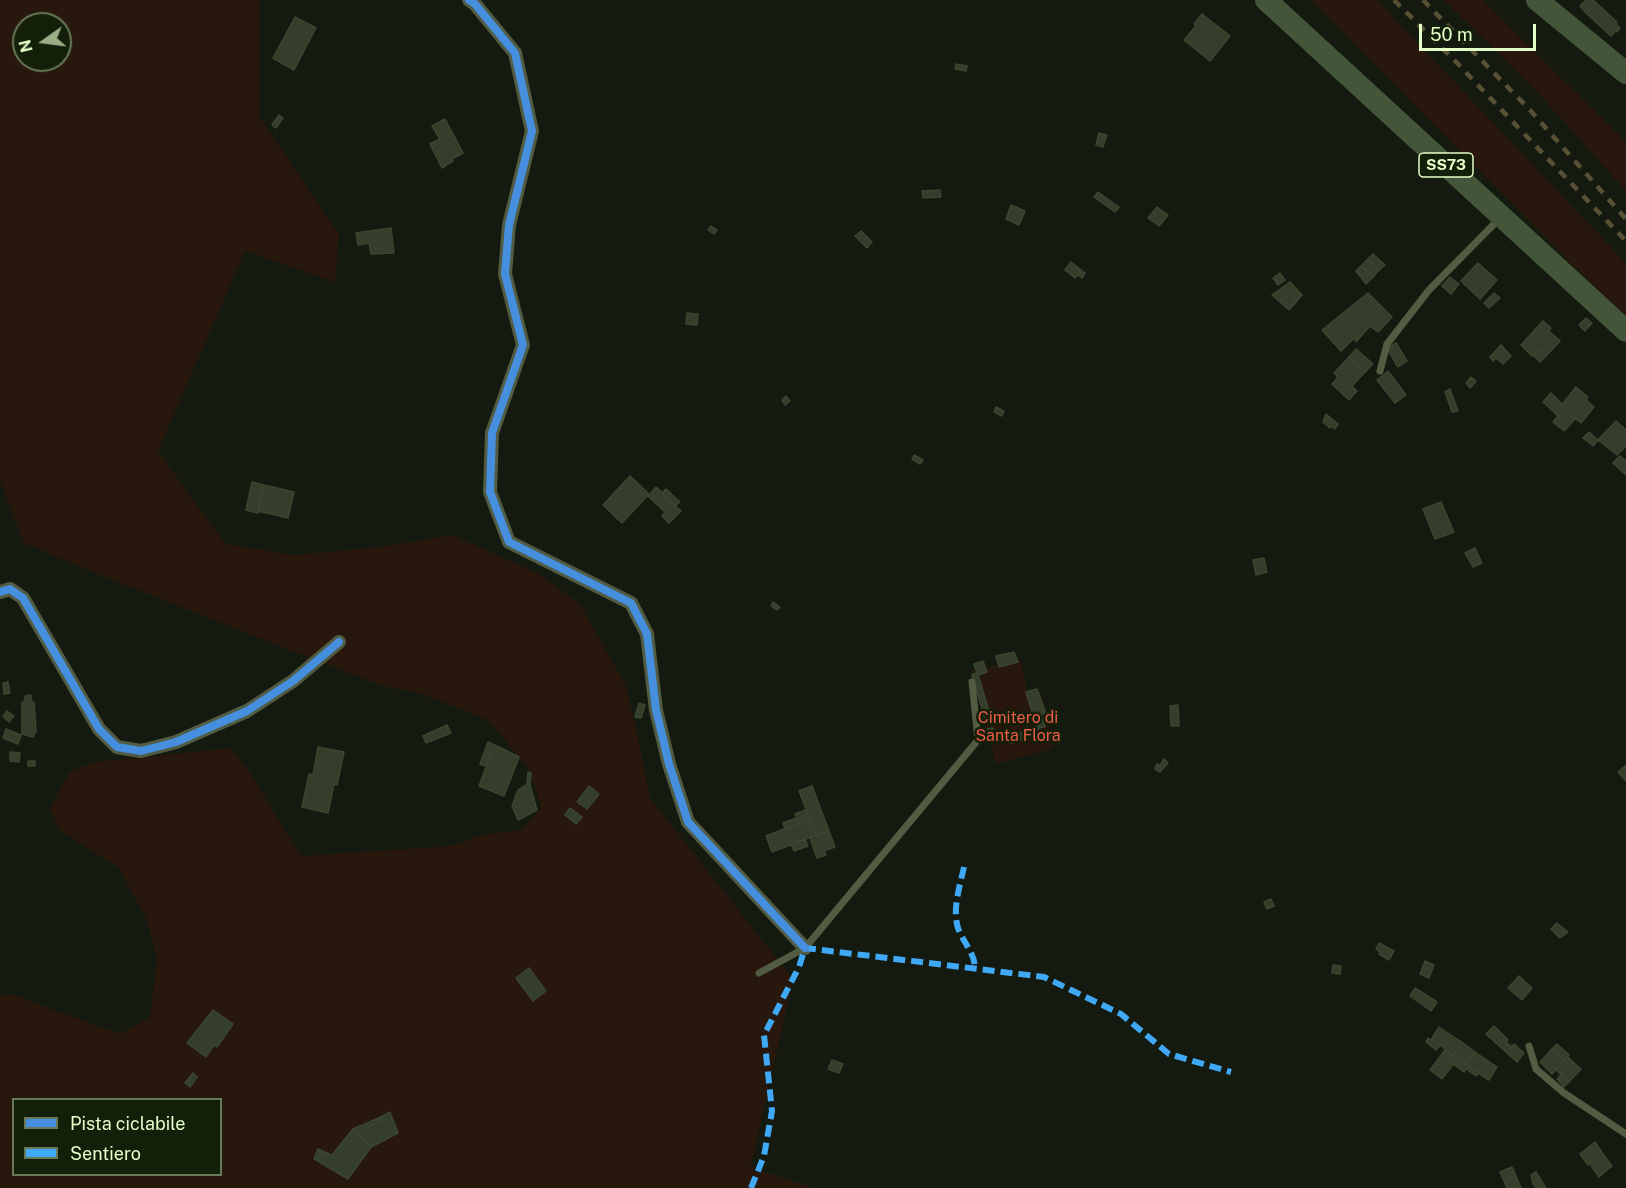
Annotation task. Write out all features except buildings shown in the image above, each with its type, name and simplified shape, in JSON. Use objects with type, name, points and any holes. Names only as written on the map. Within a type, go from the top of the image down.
[{"type":"main road","name":"SS73","points":[[1266,0],[1626,331]]},
{"type":"main road","points":[[1536,0],[1626,73]]},
{"type":"main road","points":[[1558,0],[1626,56]]},
{"type":"street","points":[[470,0],[515,53],[532,131],[509,225],[505,274],[523,345],[492,433],[490,492],[509,542],[631,603],[647,634],[656,710],[669,764],[688,822],[805,948]]},
{"type":"street","points":[[0,592],[10,589],[23,598],[99,729],[117,747],[141,751],[176,742],[247,711],[293,681],[339,642]]},
{"type":"lane","points":[[1380,371],[1387,344],[1429,290],[1502,216]]},
{"type":"lane","points":[[759,973],[805,948],[978,740],[972,682]]},
{"type":"lane","points":[[1529,1046],[1536,1069],[1564,1093],[1626,1134]]},
{"type":"green space","points":[[0,0],[259,0],[259,116],[339,234],[335,282],[245,251],[158,451],[225,544],[294,555],[380,547],[453,535],[541,575],[580,604],[626,686],[650,798],[793,979],[751,1167],[813,1188],[0,1188],[0,996],[11,994],[120,1034],[150,1017],[157,959],[146,918],[118,867],[60,831],[50,809],[69,772],[95,762],[231,748],[248,769],[301,856],[450,846],[486,834],[522,830],[541,807],[529,769],[488,720],[419,693],[382,686],[24,543],[0,481]]},
{"type":"green space","points":[[1311,0],[1377,0],[1626,263],[1626,316],[1593,286]]},
{"type":"green space","points":[[1444,0],[1483,0],[1626,142],[1626,191],[1537,92]]},
{"type":"green space","name":"Cimitero di Santa Flora","points":[[1020,659],[1030,699],[1042,696],[1055,748],[996,764],[972,671]]},
{"type":"railway","points":[[1394,0],[1626,241]]},
{"type":"railway","points":[[1423,0],[1530,110],[1626,219]]},
{"type":"marked path","points":[[964,867],[957,898],[956,921],[973,957],[975,967]]},
{"type":"marked path","points":[[751,1188],[764,1156],[772,1111],[764,1035],[799,967],[805,948],[1044,977],[1121,1014],[1169,1054],[1231,1072]]},
{"type":"cycle path","points":[[469,0],[475,4],[515,53],[532,131],[509,225],[505,274],[523,345],[492,433],[490,492],[509,542],[631,603],[647,634],[656,710],[669,764],[688,822],[805,948]]},
{"type":"cycle path","points":[[0,592],[10,589],[23,598],[99,729],[117,747],[141,751],[176,742],[247,711],[293,681],[339,642]]}]
